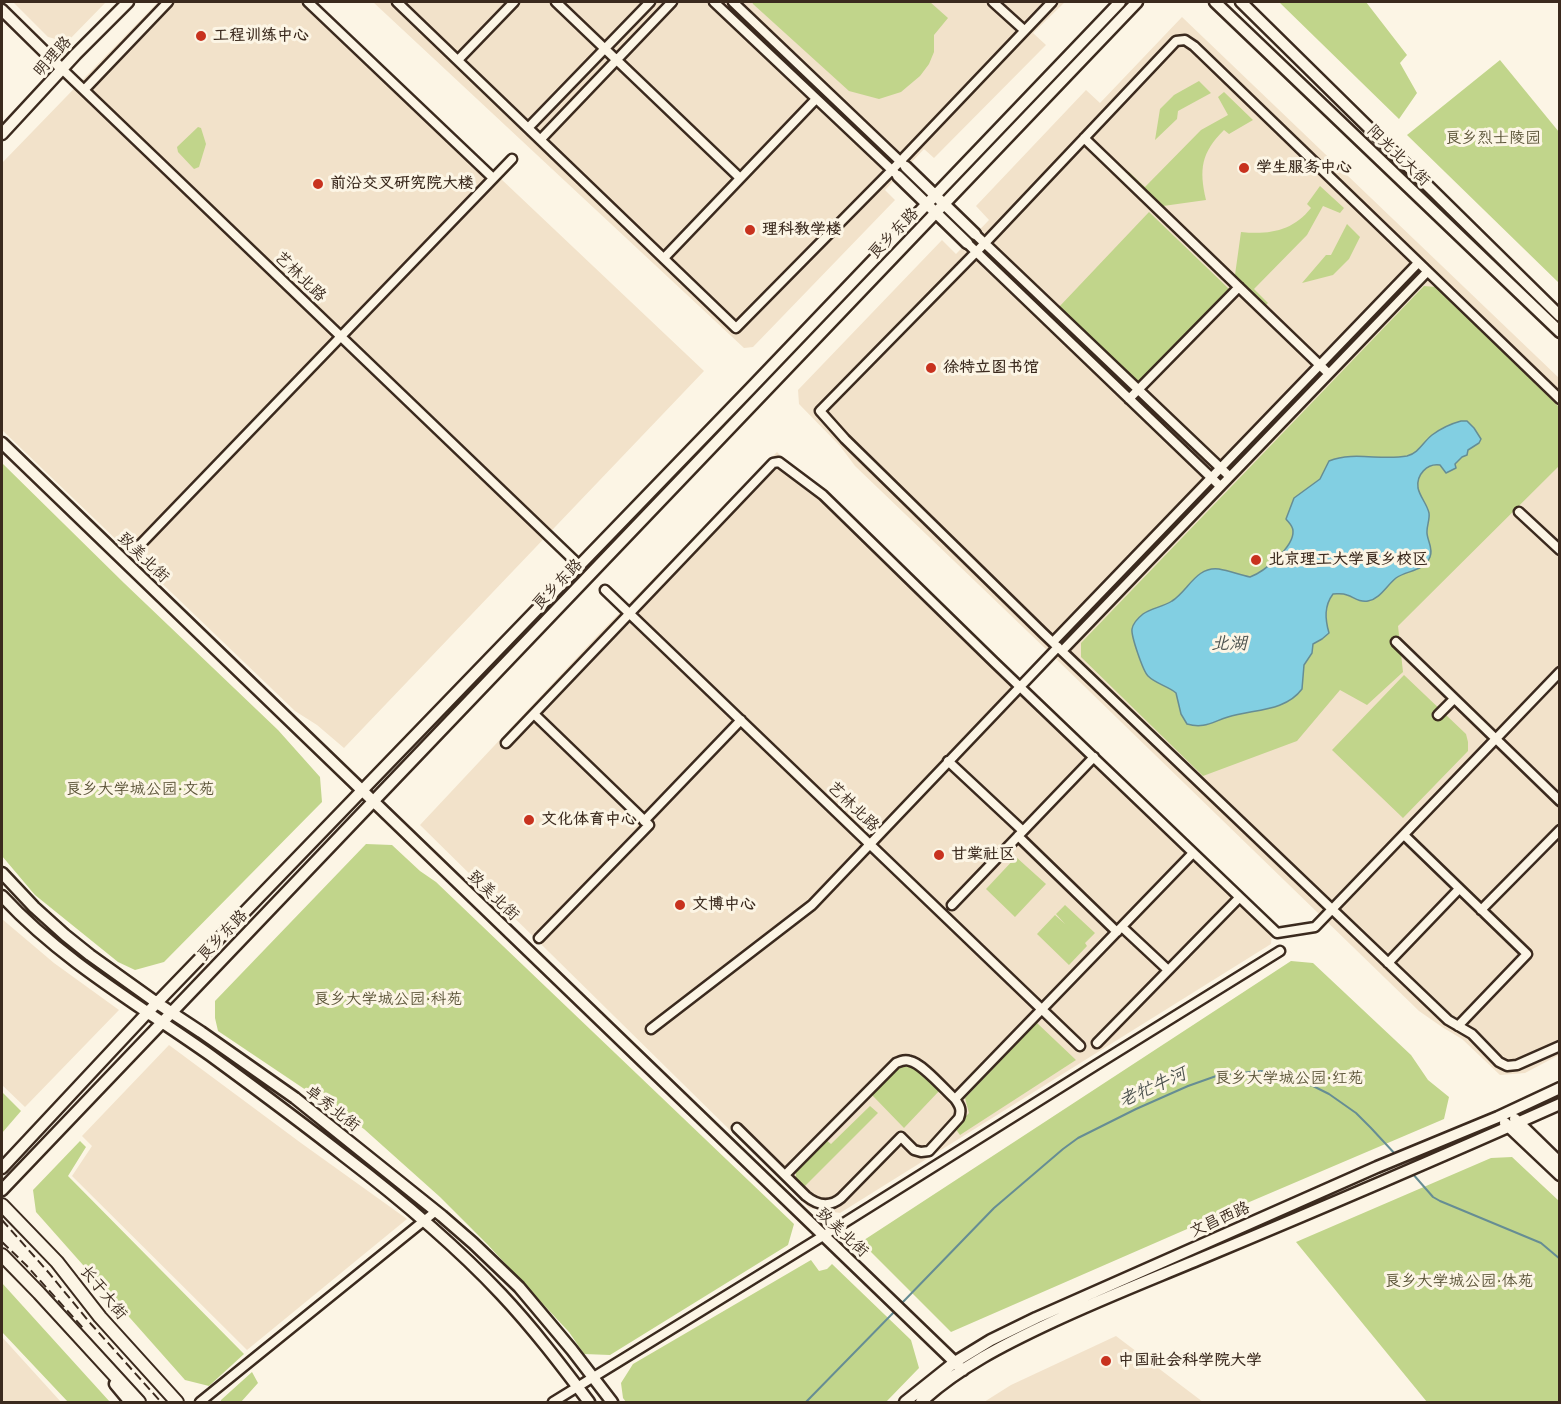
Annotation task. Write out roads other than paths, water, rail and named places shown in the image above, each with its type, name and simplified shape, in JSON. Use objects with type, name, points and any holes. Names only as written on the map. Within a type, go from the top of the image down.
[{"type":"main road","name":"明理路","points":[[2,134],[128,2]]},
{"type":"main road","name":"良乡东路","points":[[2,1190],[373,801],[754,393],[926,204],[1120,2]]},
{"type":"main road","name":"良乡东路","points":[[2,1168],[148,1012],[579,565],[944,204],[1137,2]]},
{"type":"main road","name":"阳光北大街","points":[[1215,2],[1560,333]]},
{"type":"main road","name":"阳光北大街","points":[[1241,2],[1560,316]]},
{"type":"main road","name":"艺林北路","points":[[2,10],[62,69]]},
{"type":"main road","points":[[903,164],[975,234]]},
{"type":"main road","points":[[895,173],[967,243]]},
{"type":"main road","name":"致美北街","points":[[2,443],[963,1370]]},
{"type":"main road","name":"卓秀北街","points":[[2,873],[65,935],[157,1003],[296,1098],[473,1243],[519,1287],[612,1402]]},
{"type":"main road","name":"卓秀北街","points":[[2,896],[58,948],[297,1119],[424,1221],[500,1293],[556,1358],[589,1402]]},
{"type":"main road","name":"文昌西路","points":[[905,1402],[955,1362],[991,1340],[1035,1318],[1560,1088]]},
{"type":"main road","name":"文昌西路","points":[[921,1402],[963,1370],[1011,1341],[1560,1104]]},
{"type":"main road","points":[[1503,1114],[1560,1163]]},
{"type":"main road","points":[[1514,1124],[1560,1175]]},
{"type":"main road","name":"长于大街","points":[[2,1205],[57,1262],[100,1317],[177,1402]]},
{"type":"main road","points":[[2,1255],[139,1402]]},
{"type":"main road","points":[[89,1347],[101,1367],[130,1402]]},
{"type":"street","points":[[84,90],[168,2]]},
{"type":"street","points":[[308,2],[493,178]]},
{"type":"street","points":[[397,2],[736,328],[895,173],[1052,2]]},
{"type":"street","points":[[458,60],[514,2]]},
{"type":"street","points":[[556,2],[741,178]]},
{"type":"street","points":[[528,128],[650,2]]},
{"type":"street","points":[[541,139],[672,2]]},
{"type":"street","points":[[714,2],[895,173]]},
{"type":"street","points":[[733,2],[903,164]]},
{"type":"street","points":[[993,2],[1024,30]]},
{"type":"street","points":[[1560,399],[1194,46],[1185,40],[1176,41],[985,243],[820,411],[845,440],[1448,1020],[1473,1034],[1499,1062],[1507,1066],[1517,1065],[1560,1046]]},
{"type":"street","name":"艺林北路","points":[[62,69],[579,565]]},
{"type":"street","points":[[664,258],[816,99]]},
{"type":"street","points":[[1084,138],[1328,374]]},
{"type":"street","points":[[137,548],[512,159]]},
{"type":"street","points":[[975,234],[1229,476]]},
{"type":"street","points":[[967,243],[1220,486]]},
{"type":"street","points":[[651,1029],[812,905],[1058,646],[1211,477],[1418,263]]},
{"type":"street","points":[[1058,646],[1220,486],[1427,272]]},
{"type":"street","points":[[1129,399],[1239,287]]},
{"type":"street","points":[[506,743],[773,463],[779,462],[823,495],[1277,933],[1315,927],[1560,672]]},
{"type":"street","points":[[1519,512],[1560,550]]},
{"type":"street","name":"艺林北路","points":[[605,590],[1080,1046]]},
{"type":"street","points":[[1396,642],[1560,801]]},
{"type":"street","points":[[1438,715],[1454,699]]},
{"type":"street","points":[[534,714],[648,825],[539,938]]},
{"type":"street","points":[[644,821],[741,720]]},
{"type":"street","points":[[952,905],[1094,757]]},
{"type":"street","points":[[948,761],[1020,834],[1120,929],[1168,970]]},
{"type":"street","points":[[1481,910],[1560,830]]},
{"type":"street","points":[[1404,835],[1527,954],[1458,1026]]},
{"type":"street","points":[[955,1099],[1193,853]]},
{"type":"street","points":[[1388,963],[1459,889]]},
{"type":"street","points":[[1097,1043],[1239,898]]},
{"type":"street","points":[[554,1402],[1280,951]]},
{"type":"street","points":[[737,1128],[806,1196],[819,1204],[836,1202],[901,1137],[914,1150],[929,1151],[962,1112],[955,1099],[921,1066],[913,1061],[904,1060],[896,1063],[785,1175]]},
{"type":"street","points":[[200,1402],[436,1211]]},
{"type":"water","name":"北湖","points":[[1461,421],[1467,421],[1474,428],[1481,439],[1479,443],[1468,450],[1467,455],[1455,464],[1456,468],[1446,473],[1440,465],[1431,466],[1423,471],[1418,483],[1419,491],[1429,513],[1427,534],[1431,554],[1427,562],[1420,568],[1400,575],[1372,600],[1362,601],[1345,594],[1333,594],[1326,613],[1329,633],[1313,644],[1312,653],[1304,665],[1302,689],[1287,702],[1208,724],[1198,726],[1187,724],[1181,714],[1176,693],[1151,679],[1143,668],[1132,633],[1138,619],[1146,612],[1178,597],[1204,571],[1219,569],[1250,577],[1263,570],[1289,544],[1293,531],[1286,519],[1294,498],[1320,479],[1329,461],[1358,456],[1411,455],[1435,433]]},
{"type":"waterway","name":"老牤牛河","points":[[901,1304],[994,1208],[1078,1138],[1136,1109],[1219,1075],[1261,1071],[1313,1086],[1356,1113],[1396,1155]]},
{"type":"waterway","name":"老牤牛河","points":[[1412,1173],[1433,1197],[1541,1243],[1560,1259]]},
{"type":"waterway","name":"老牤牛河","points":[[806,1402],[895,1311]]},
{"type":"railway","points":[[2,1220],[161,1402]]},
{"type":"railway","points":[[2,1242],[84,1329]]},
{"type":"place","name":"工程训练中心","points":[[201,36]]},
{"type":"place","name":"学生服务中心","points":[[1244,168]]},
{"type":"place","name":"前沿交叉研究院大楼","points":[[318,184]]},
{"type":"place","name":"理科教学楼","points":[[750,230]]},
{"type":"place","name":"徐特立图书馆","points":[[931,368]]},
{"type":"place","name":"北京理工大学良乡校区","points":[[1256,560]]},
{"type":"place","name":"文化体育中心","points":[[529,820]]},
{"type":"place","name":"甘棠社区","points":[[939,855]]},
{"type":"place","name":"文博中心","points":[[680,905]]},
{"type":"place","name":"中国社会科学院大学","points":[[1106,1361]]},
{"type":"park label","name":"良乡烈士陵园","points":[[1493,139]]},
{"type":"park label","name":"良乡大学城公园·文苑","points":[[140,790]]},
{"type":"park label","name":"良乡大学城公园·科苑","points":[[388,1000]]},
{"type":"park label","name":"良乡大学城公园·红苑","points":[[1289,1079]]},
{"type":"park label","name":"良乡大学城公园·体苑","points":[[1459,1282]]}]
